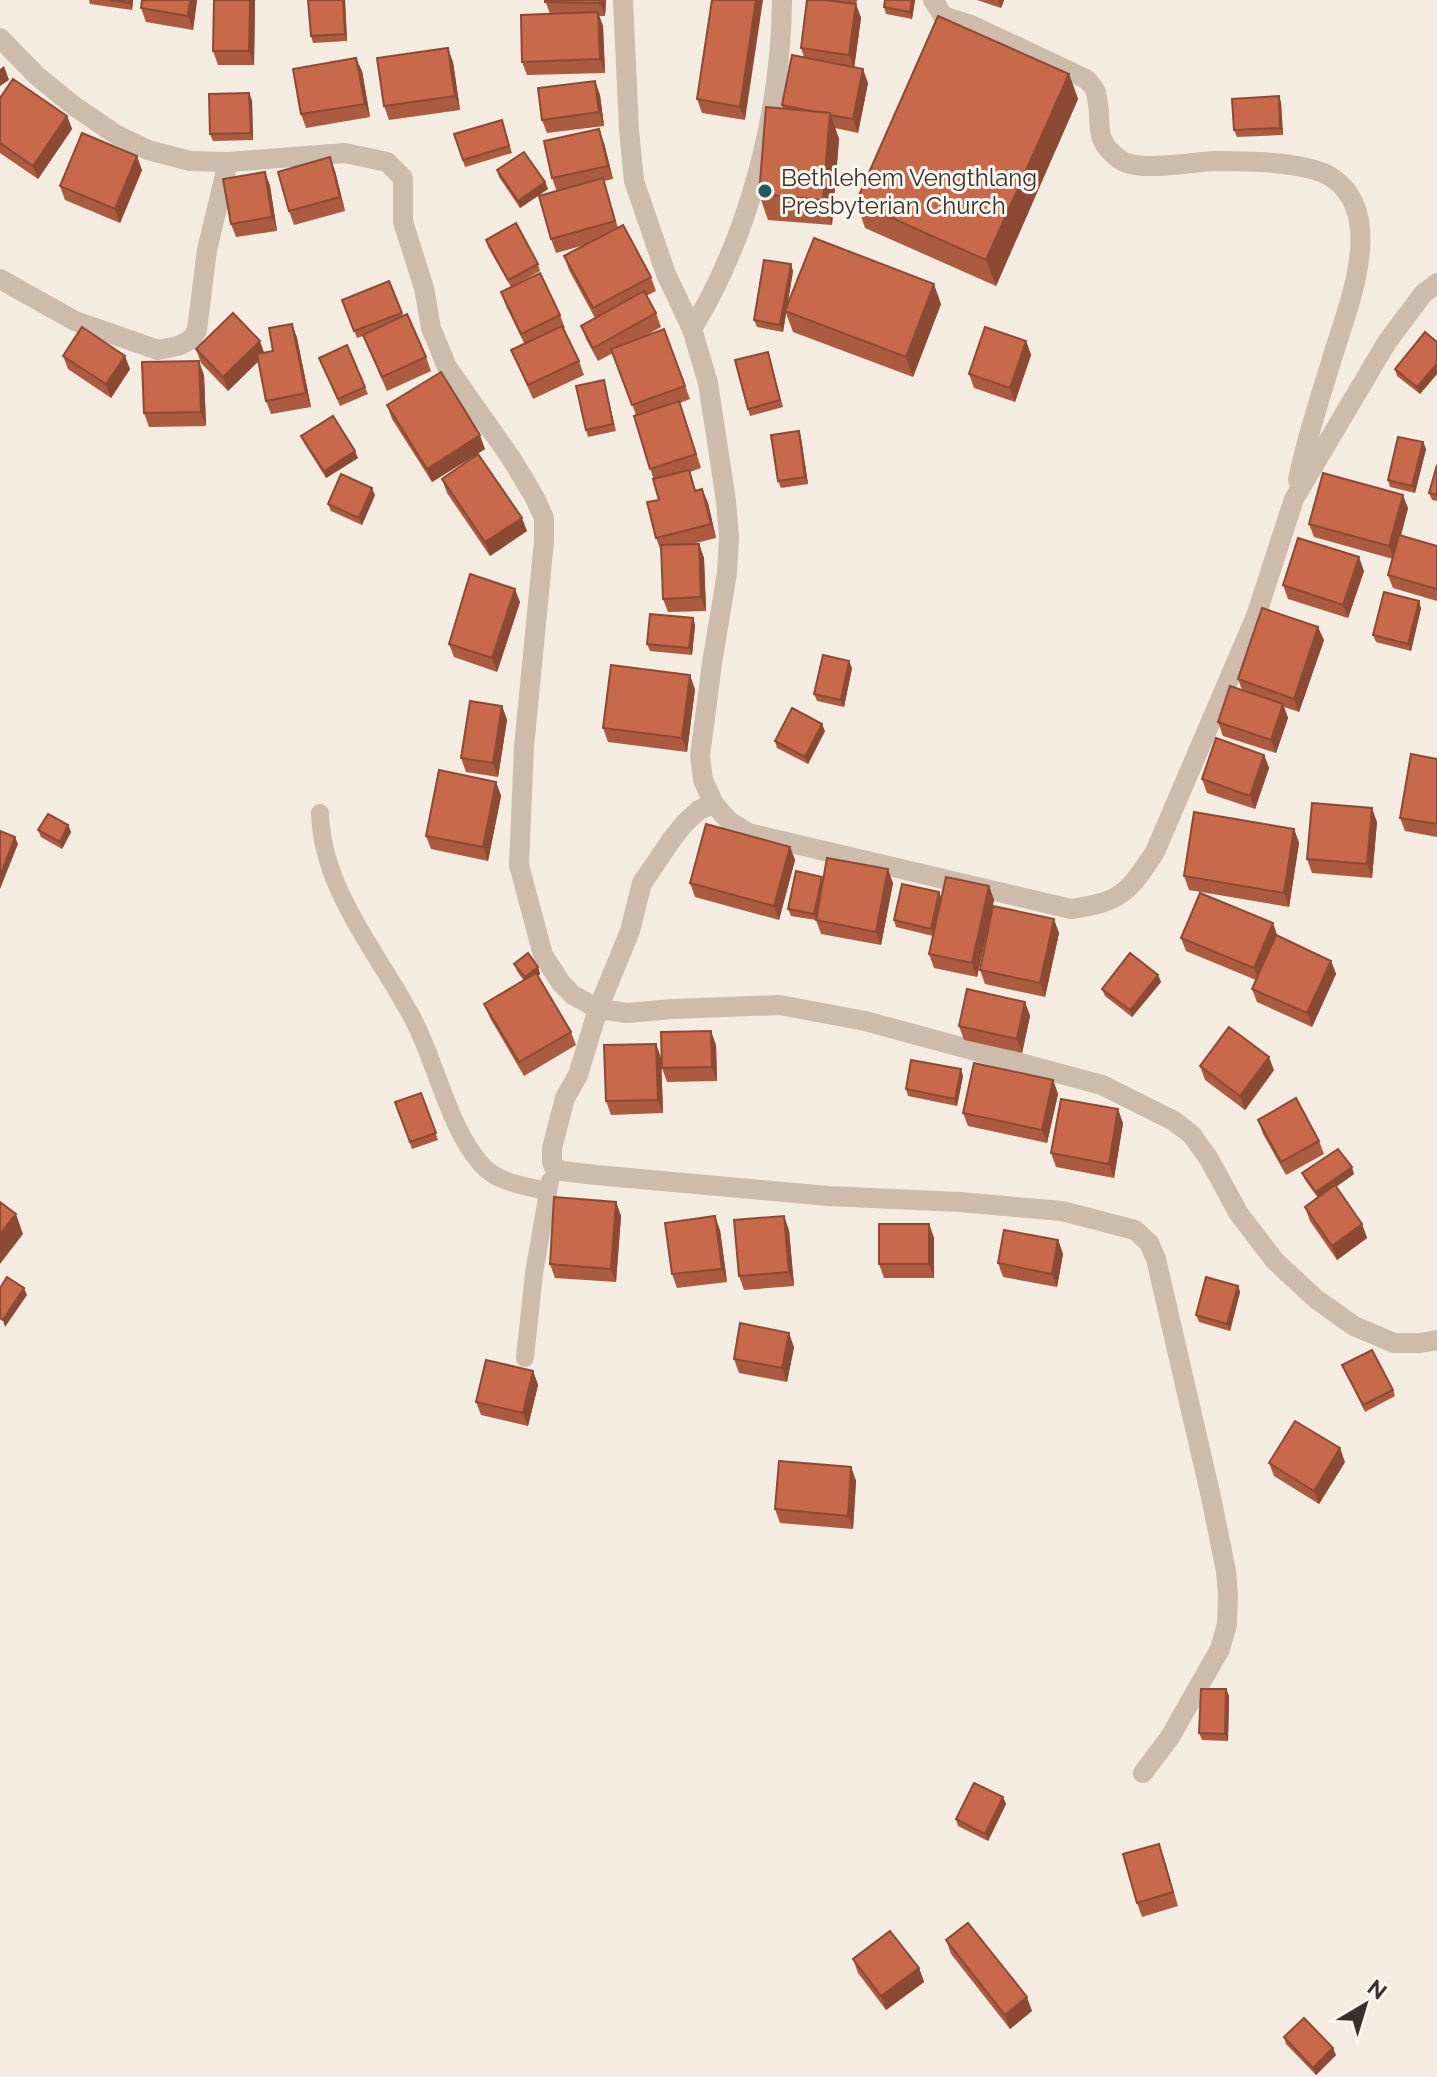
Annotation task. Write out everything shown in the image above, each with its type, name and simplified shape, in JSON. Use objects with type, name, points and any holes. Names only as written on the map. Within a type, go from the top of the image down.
[{"type":"street","points":[[623,0],[634,181],[666,274],[692,329],[708,383],[726,501],[729,537],[727,573],[700,756],[703,780],[714,804],[729,821],[748,833],[1071,909],[1098,905],[1123,894],[1155,852],[1256,616],[1294,499],[1312,424],[1351,298],[1360,260],[1360,234],[1355,208],[1347,193],[1334,179],[1321,172],[1264,162],[1214,161],[1143,166],[1123,163],[1100,138],[1096,91],[1086,79],[971,25],[943,16],[933,0]]},
{"type":"street","points":[[692,329],[712,296],[744,223],[780,54],[782,0]]},
{"type":"street","points":[[0,38],[36,75],[74,106],[115,134],[148,150],[190,161],[228,162],[345,153],[387,162],[403,178],[403,222],[424,288],[431,328],[447,367],[511,458],[544,518],[524,747],[519,865],[543,955],[573,995],[598,1009],[627,1013],[780,1005],[865,1021],[1102,1085],[1174,1121],[1192,1135],[1239,1214],[1275,1261],[1316,1299],[1354,1326],[1394,1343],[1437,1340]]},
{"type":"street","points":[[0,279],[75,321],[158,350],[188,341],[197,330],[207,250],[228,162]]},
{"type":"street","points":[[1294,499],[1387,342],[1423,294],[1437,283]]},
{"type":"street","points":[[714,804],[699,810],[685,823],[642,883],[630,931],[598,1009],[578,1075],[565,1098],[552,1148],[554,1167],[562,1171],[596,1175],[828,1196],[1062,1211],[1135,1230],[1149,1243],[1156,1259],[1211,1497],[1228,1595],[1227,1624],[1220,1649],[1170,1737],[1143,1773]]},
{"type":"lane","points":[[320,813],[320,832],[342,896],[416,1024],[450,1109],[473,1153],[483,1167],[501,1179],[547,1191]]},
{"type":"lane","points":[[525,1358],[534,1273],[547,1191],[554,1167]]},
{"type":"building","points":[[142,0],[190,0],[188,16],[141,8]]},
{"type":"building","points":[[214,0],[250,0],[249,51],[213,51]]},
{"type":"building","points":[[308,0],[343,0],[345,34],[311,36]]},
{"type":"building","points":[[600,0],[600,3],[545,2]]},
{"type":"building","points":[[712,0],[756,0],[740,107],[697,99]]},
{"type":"building","points":[[807,0],[856,4],[849,55],[801,48]]},
{"type":"building","points":[[885,0],[912,0],[910,12],[884,7]]},
{"type":"building","points":[[598,12],[600,59],[522,62],[521,15]]},
{"type":"building","points":[[938,16],[1069,74],[986,260],[856,202]]},
{"type":"building","points":[[448,48],[455,96],[384,106],[377,58]]},
{"type":"building","points":[[792,55],[863,69],[853,119],[782,105]]},
{"type":"building","points":[[356,58],[365,104],[301,114],[293,69]]},
{"type":"building","points":[[13,79],[67,116],[33,166],[0,143],[0,98]]},
{"type":"building","points":[[595,81],[599,112],[542,120],[538,88]]},
{"type":"building","points":[[249,93],[251,133],[210,134],[209,94]]},
{"type":"building","points":[[1279,96],[1280,128],[1234,130],[1232,99]]},
{"type":"building","points":[[766,107],[830,113],[823,200],[759,194]]},
{"type":"building","points":[[502,120],[509,146],[463,160],[454,134]]},
{"type":"building","points":[[599,129],[608,166],[552,178],[544,141]]},
{"type":"building","points":[[82,133],[137,156],[115,209],[60,186]]},
{"type":"building","points":[[524,152],[545,182],[518,201],[497,170]]},
{"type":"building","points":[[330,157],[340,197],[289,211],[278,172]]},
{"type":"building","points":[[265,172],[272,217],[231,224],[223,179]]},
{"type":"building","points":[[603,178],[615,221],[551,239],[539,196]]},
{"type":"building","points":[[516,223],[538,264],[508,280],[486,240]]},
{"type":"building","points":[[623,225],[651,277],[593,308],[564,256]]},
{"type":"building","points":[[814,238],[934,284],[906,357],[785,311]]},
{"type":"building","points":[[764,260],[791,264],[780,325],[754,320]]},
{"type":"building","points":[[540,273],[560,315],[521,334],[501,292]]},
{"type":"building","points":[[389,281],[402,313],[354,331],[342,300]]},
{"type":"building","points":[[644,291],[656,313],[593,348],[581,326]]},
{"type":"building","points":[[233,313],[260,341],[223,377],[196,349]]},
{"type":"building","points":[[407,314],[426,357],[382,377],[363,335]]},
{"type":"building","points":[[292,324],[306,393],[266,401],[257,354],[273,351],[269,328]]},
{"type":"building","points":[[562,326],[579,361],[528,385],[511,350]]},
{"type":"building","points":[[82,327],[125,356],[106,384],[63,356]]},
{"type":"building","points":[[985,327],[1026,341],[1010,388],[969,374]]},
{"type":"building","points":[[664,329],[685,386],[632,405],[611,349]]},
{"type":"building","points":[[1425,332],[1437,342],[1437,364],[1417,387],[1395,369]]},
{"type":"building","points":[[347,345],[365,387],[338,399],[319,358]]},
{"type":"building","points":[[768,352],[780,400],[748,409],[735,360]]},
{"type":"building","points":[[199,361],[201,412],[144,413],[142,362]]},
{"type":"building","points":[[441,372],[480,435],[427,469],[387,405]]},
{"type":"building","points":[[604,380],[613,424],[586,430],[576,386]]},
{"type":"building","points":[[679,401],[696,454],[650,469],[634,416]]},
{"type":"building","points":[[333,416],[355,451],[324,471],[301,436]]},
{"type":"building","points":[[799,431],[805,477],[778,481],[771,435]]},
{"type":"building","points":[[1398,437],[1423,442],[1412,486],[1388,480]]},
{"type":"building","points":[[478,454],[522,518],[485,542],[442,479]]},
{"type":"building","points":[[1437,465],[1437,495],[1429,493]]},
{"type":"building","points":[[689,470],[695,491],[702,489],[711,524],[656,538],[647,502],[659,500],[653,479]]},
{"type":"building","points":[[1323,473],[1403,495],[1389,546],[1309,524]]},
{"type":"building","points":[[341,474],[372,488],[359,518],[328,504]]},
{"type":"building","points":[[1399,535],[1437,546],[1437,589],[1388,575]]},
{"type":"building","points":[[1298,538],[1359,557],[1343,605],[1283,585]]},
{"type":"building","points":[[699,544],[701,597],[663,599],[661,545]]},
{"type":"building","points":[[470,574],[515,589],[492,658],[449,644]]},
{"type":"building","points":[[1384,592],[1419,601],[1408,644],[1373,635]]},
{"type":"building","points":[[1262,608],[1318,627],[1294,699],[1238,679]]},
{"type":"building","points":[[650,614],[693,618],[689,648],[647,644]]},
{"type":"building","points":[[823,655],[849,661],[841,700],[814,694]]},
{"type":"building","points":[[611,665],[690,675],[682,738],[603,728]]},
{"type":"building","points":[[1230,686],[1283,704],[1271,740],[1218,722]]},
{"type":"building","points":[[470,701],[502,706],[493,763],[461,758]]},
{"type":"building","points":[[792,708],[822,724],[805,757],[775,741]]},
{"type":"building","points":[[1216,738],[1264,755],[1250,796],[1202,779]]},
{"type":"building","points":[[1411,754],[1437,759],[1437,824],[1400,818]]},
{"type":"building","points":[[439,770],[496,782],[483,847],[426,836]]},
{"type":"building","points":[[1312,803],[1372,808],[1367,864],[1307,859]]},
{"type":"building","points":[[1194,812],[1294,829],[1284,893],[1184,876]]},
{"type":"building","points":[[48,814],[68,825],[60,842],[38,830]]},
{"type":"building","points":[[706,824],[790,847],[774,906],[690,883]]},
{"type":"building","points":[[0,831],[15,837],[0,876]]},
{"type":"building","points":[[827,858],[888,869],[876,932],[816,920]]},
{"type":"building","points":[[796,871],[822,877],[814,914],[788,909]]},
{"type":"building","points":[[946,877],[989,886],[972,963],[929,954]]},
{"type":"building","points":[[902,884],[939,892],[931,929],[894,920]]},
{"type":"building","points":[[1200,893],[1273,923],[1254,968],[1181,938]]},
{"type":"building","points":[[993,906],[1054,919],[1040,983],[980,970]]},
{"type":"building","points":[[1276,935],[1331,961],[1307,1013],[1252,989]]},
{"type":"building","points":[[528,953],[538,967],[525,977],[514,964]]},
{"type":"building","points":[[1130,953],[1158,975],[1130,1010],[1102,989]]},
{"type":"building","points":[[536,973],[571,1032],[519,1062],[484,1004]]},
{"type":"building","points":[[967,989],[1025,1002],[1017,1039],[959,1026]]},
{"type":"building","points":[[1229,1027],[1269,1057],[1240,1096],[1200,1066]]},
{"type":"building","points":[[711,1031],[712,1067],[662,1068],[661,1032]]},
{"type":"building","points":[[656,1044],[658,1100],[606,1101],[604,1045]]},
{"type":"building","points":[[911,1060],[961,1069],[955,1099],[906,1089]]},
{"type":"building","points":[[974,1063],[1053,1080],[1042,1130],[963,1113]]},
{"type":"building","points":[[421,1093],[436,1133],[410,1142],[395,1102]]},
{"type":"building","points":[[1296,1098],[1319,1141],[1281,1162],[1258,1120]]},
{"type":"building","points":[[1061,1099],[1118,1109],[1109,1164],[1051,1153]]},
{"type":"building","points":[[1338,1149],[1352,1167],[1316,1192],[1302,1173]]},
{"type":"building","points":[[1335,1185],[1362,1224],[1332,1246],[1305,1207]]},
{"type":"building","points":[[554,1197],[616,1202],[611,1269],[550,1264]]},
{"type":"building","points":[[0,1202],[16,1214],[0,1234]]},
{"type":"building","points":[[715,1216],[722,1269],[672,1274],[665,1223]]},
{"type":"building","points":[[784,1216],[789,1272],[739,1276],[734,1220]]},
{"type":"building","points":[[879,1224],[929,1224],[929,1264],[879,1264]]},
{"type":"building","points":[[1004,1230],[1058,1240],[1052,1274],[998,1263]]},
{"type":"building","points":[[7,1277],[24,1288],[3,1320],[0,1318],[0,1288]]},
{"type":"building","points":[[1206,1277],[1238,1286],[1227,1324],[1196,1315]]},
{"type":"building","points":[[740,1323],[789,1333],[782,1368],[734,1359]]},
{"type":"building","points":[[1372,1350],[1393,1390],[1363,1405],[1342,1365]]},
{"type":"building","points":[[486,1360],[533,1371],[523,1413],[476,1402]]},
{"type":"building","points":[[1295,1421],[1340,1448],[1314,1491],[1269,1463]]},
{"type":"building","points":[[779,1461],[851,1467],[848,1516],[775,1509]]},
{"type":"building","points":[[1201,1689],[1226,1689],[1225,1734],[1199,1733]]},
{"type":"building","points":[[974,1783],[1003,1797],[985,1834],[956,1819]]},
{"type":"building","points":[[1159,1844],[1173,1892],[1137,1903],[1123,1854]]},
{"type":"building","points":[[968,1923],[1027,1997],[1005,2015],[946,1940]]},
{"type":"building","points":[[890,1931],[919,1968],[881,1996],[853,1959]]},
{"type":"building","points":[[1304,2018],[1333,2048],[1313,2068],[1284,2037]]},
{"type":"place","name":"Bethlehem Vengthlang Presbyterian Church","points":[[765,191]]}]
